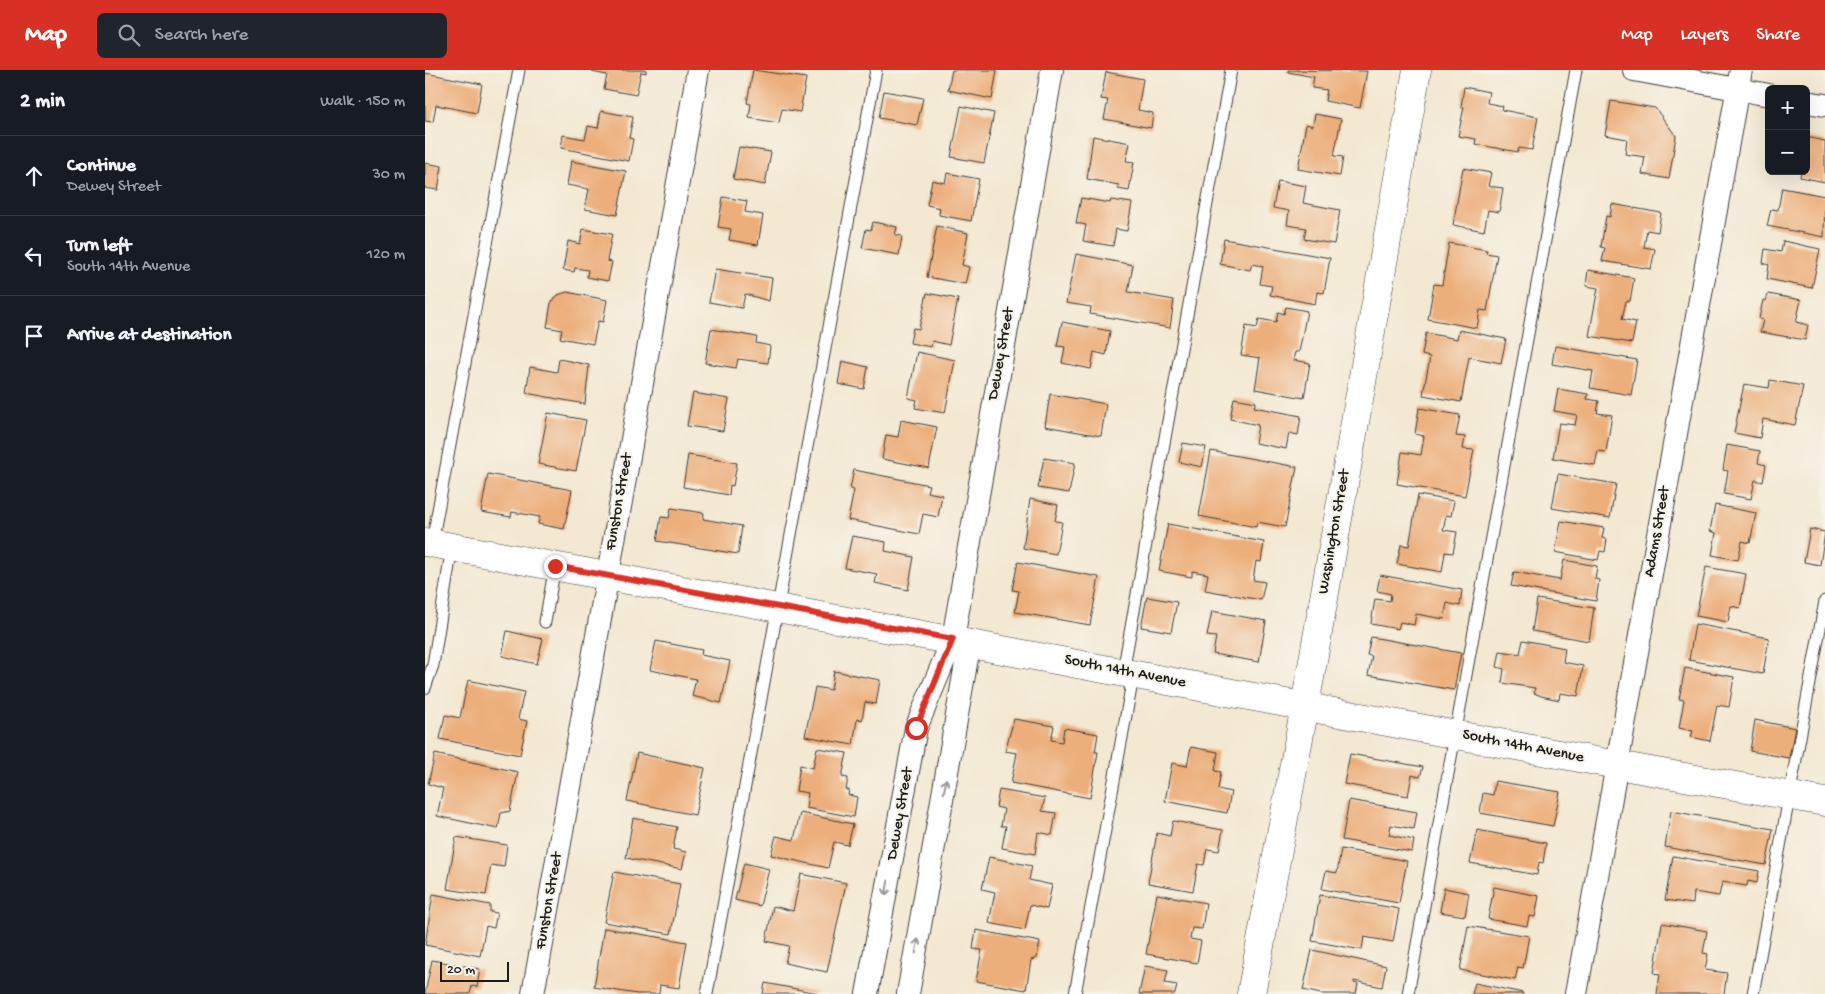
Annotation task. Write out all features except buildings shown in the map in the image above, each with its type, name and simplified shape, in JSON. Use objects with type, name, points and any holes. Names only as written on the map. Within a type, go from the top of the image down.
[{"type":"street","name":"Funston Street","points":[[533,994],[698,70]]},
{"type":"street","name":"Dewey Street","points":[[867,994],[916,728],[953,639],[1052,70]]},
{"type":"street","name":"Washington Street","points":[[1251,994],[1305,706],[1417,70]]},
{"type":"street","points":[[1634,70],[1739,80],[1765,93]]},
{"type":"street","name":"Adams Street","points":[[1576,994],[1739,80]]},
{"type":"street","points":[[1810,103],[1825,105]]},
{"type":"street","name":"South 14th Avenue","points":[[436,544],[953,639],[1617,765],[1825,802]]},
{"type":"street","points":[[908,994],[967,658],[953,639]]},
{"type":"lane","points":[[425,688],[433,666],[436,544],[519,70]]},
{"type":"lane","points":[[707,994],[876,70]]},
{"type":"lane","points":[[1075,994],[1131,688],[1123,672],[1231,70]]},
{"type":"lane","points":[[1408,994],[1576,70]]},
{"type":"lane","points":[[545,622],[555,566]]},
{"type":"lane","points":[[1753,994],[1825,601]]},
{"type":"route","points":[[555,566],[953,639],[916,728]]}]
